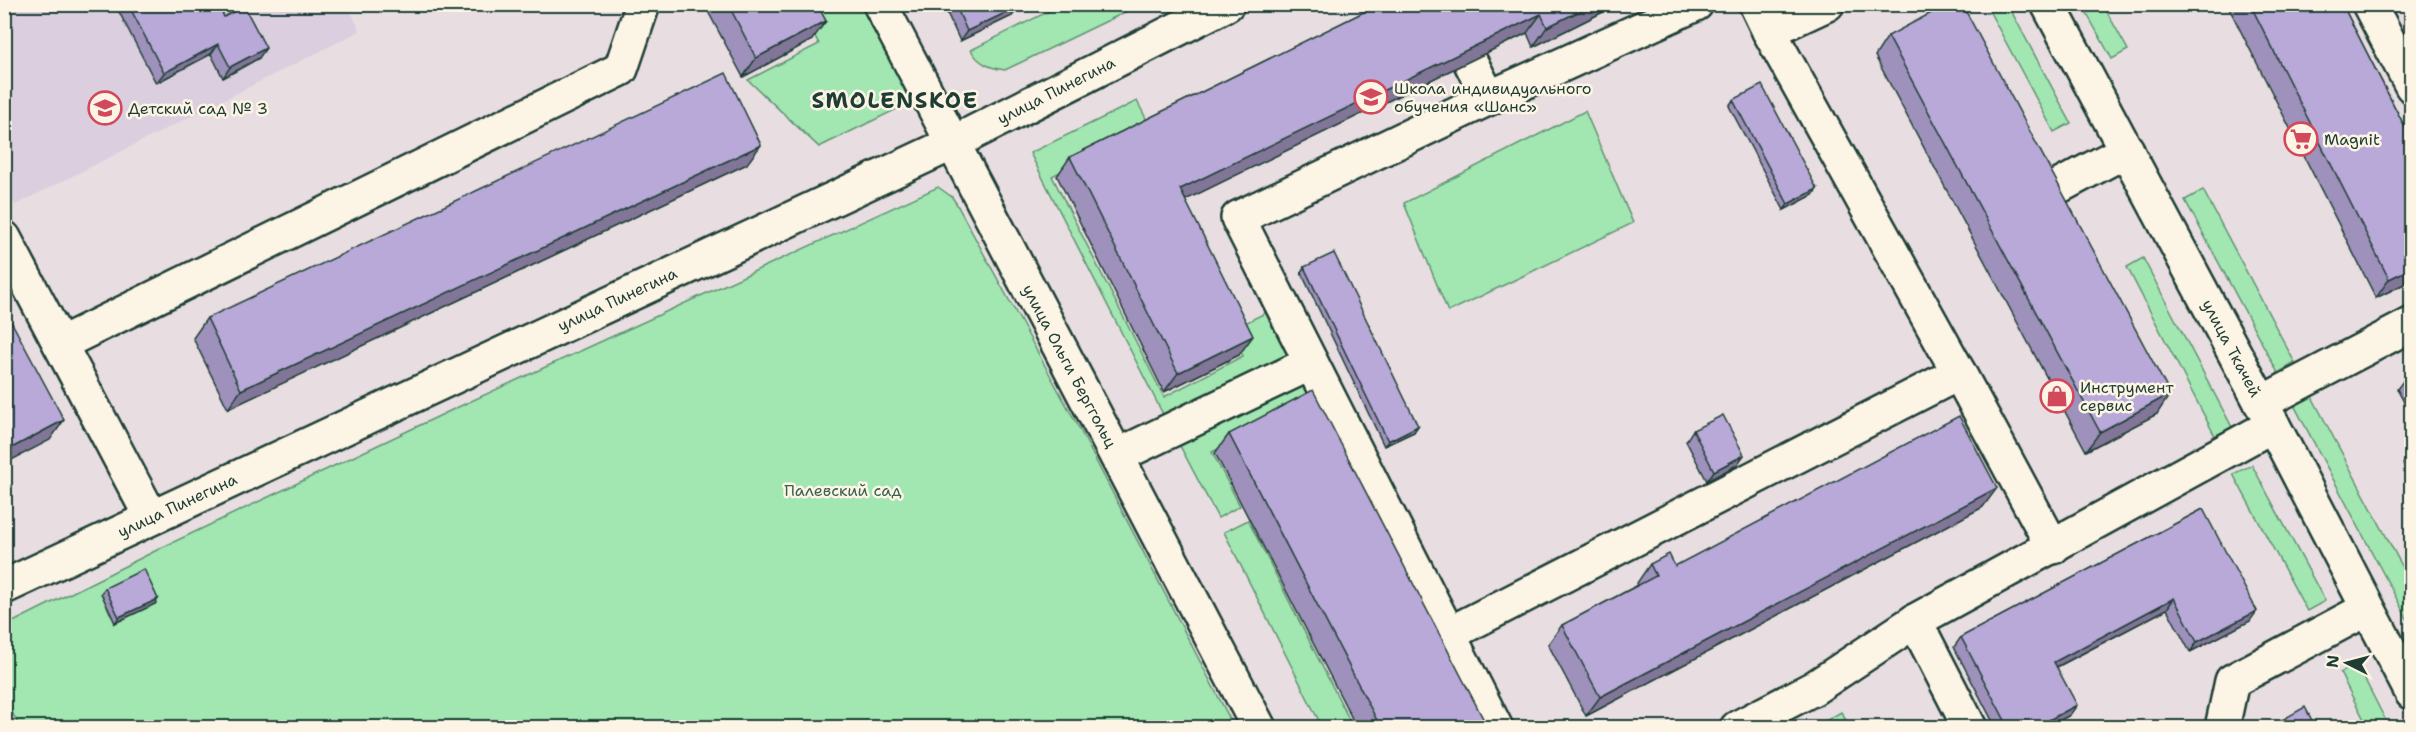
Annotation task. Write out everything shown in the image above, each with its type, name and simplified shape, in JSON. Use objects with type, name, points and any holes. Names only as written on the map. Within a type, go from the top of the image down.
[{"type":"street","points":[[60,344],[621,69],[643,4]]},
{"type":"street","name":"улица Ольги Берггольц","points":[[880,4],[1259,728]]},
{"type":"street","name":"улица Пинегина","points":[[4,587],[953,143],[1227,4]]},
{"type":"street","points":[[1496,728],[1238,218],[1490,98],[1696,4]]},
{"type":"street","points":[[1827,4],[1762,18],[2053,547]]},
{"type":"street","name":"улица Ткачей","points":[[2048,4],[2267,414],[2412,693]]},
{"type":"street","points":[[2369,4],[2410,79]]},
{"type":"street","points":[[1470,62],[1490,98]]},
{"type":"street","points":[[2056,188],[2127,150]]},
{"type":"street","points":[[4,238],[151,518]]},
{"type":"street","points":[[1737,728],[1814,688],[1915,621],[2053,547],[2412,324]]},
{"type":"street","points":[[1117,456],[1311,363]]},
{"type":"street","points":[[1449,634],[1959,373]]},
{"type":"street","points":[[2222,728],[2232,681],[2367,609]]},
{"type":"street","points":[[1915,621],[1970,728]]},
{"type":"shaded area","name":"Детский сад № 3","points":[[20,4],[347,4],[360,31],[15,205],[5,186],[4,14]]},
{"type":"green space","points":[[798,5],[863,5],[905,83],[906,98],[901,107],[819,147],[748,80],[819,44]]},
{"type":"green space","points":[[1061,5],[1140,5],[1005,70],[985,64],[971,50]]},
{"type":"green space","points":[[1986,5],[2008,5],[2071,123],[2054,132]]},
{"type":"green space","points":[[2082,5],[2103,5],[2128,50],[2112,59]]},
{"type":"green space","points":[[1137,101],[1150,126],[1052,176],[1164,397],[1243,356],[1231,330],[1275,308],[1299,357],[1168,424],[1030,153]]},
{"type":"green space","points":[[1585,111],[1633,223],[1448,312],[1404,203]]},
{"type":"green space","name":"Палевский сад","points":[[938,187],[952,197],[956,203],[1079,428],[1234,727],[20,728],[5,698],[5,626],[161,548],[456,408]]},
{"type":"green space","points":[[2203,190],[2295,363],[2278,373],[2185,200]]},
{"type":"green space","points":[[2143,258],[2234,431],[2217,440],[2127,267]]},
{"type":"green space","points":[[1307,375],[1328,416],[1300,406],[1212,452],[1240,506],[1218,518],[1178,442]]},
{"type":"green space","points":[[2311,395],[2411,583],[2411,626],[2294,405]]},
{"type":"green space","points":[[2252,465],[2325,601],[2307,611],[2233,474]]},
{"type":"green space","points":[[1248,520],[1353,727],[1322,727],[1224,532]]},
{"type":"green space","points":[[2357,664],[2389,727],[2368,727],[2340,673]]},
{"type":"green space","points":[[1841,712],[1850,727],[1815,727]]},
{"type":"building","points":[[128,4],[218,4],[224,17],[244,6],[266,48],[230,67],[218,44],[164,73]]},
{"type":"building","points":[[728,4],[817,4],[826,21],[756,58]]},
{"type":"building","points":[[955,4],[1019,4],[1020,6],[967,31]]},
{"type":"building","points":[[1380,4],[1594,4],[1547,27],[1541,14],[1180,189],[1253,336],[1178,373],[1070,157]]},
{"type":"building","points":[[1948,4],[1962,4],[2170,394],[2100,432],[1888,36]]},
{"type":"building","points":[[2250,4],[2342,4],[2412,141],[2412,268],[2389,279]]},
{"type":"building","points":[[726,73],[761,145],[241,390],[207,318]]},
{"type":"building","points":[[1762,85],[1817,189],[1788,204],[1733,100]]},
{"type":"building","points":[[1334,253],[1418,426],[1388,441],[1304,267]]},
{"type":"building","points":[[4,308],[64,420],[4,452]]},
{"type":"building","points":[[1313,390],[1488,728],[1381,728],[1229,434]]},
{"type":"building","points":[[1723,415],[1744,455],[1714,471],[1693,430]]},
{"type":"building","points":[[1959,416],[1997,488],[1600,697],[1562,625],[1656,576],[1650,564],[1669,554],[1675,566]]},
{"type":"building","points":[[2203,509],[2257,611],[2197,642],[2174,598],[2054,662],[2077,705],[2034,728],[2009,728],[1961,637]]},
{"type":"building","points":[[144,569],[158,599],[119,617],[105,588]]},
{"type":"building","points":[[2305,707],[2316,728],[2268,728]]},
{"type":"place","name":"Школа индивидуального обучения «Шанс»","points":[[1371,97]]},
{"type":"place","name":"Детский сад № 3","points":[[105,108]]},
{"type":"place","name":"Magnit","points":[[2301,139]]},
{"type":"place","name":"Инструмент сервис","points":[[2057,396]]},
{"type":"district","name":"SMOLENSKOE","points":[[895,100]]}]
